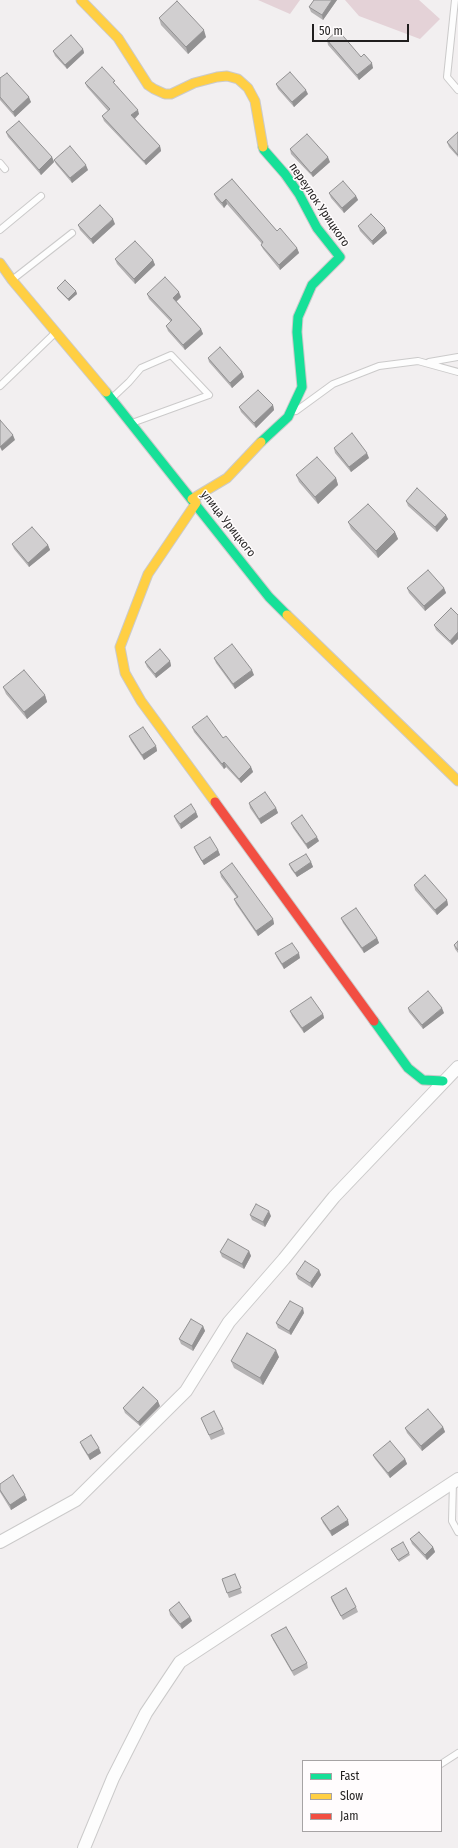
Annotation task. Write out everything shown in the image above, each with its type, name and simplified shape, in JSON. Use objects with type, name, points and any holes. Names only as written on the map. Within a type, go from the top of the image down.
[{"type":"street","name":"переулок Урицкого","points":[[81,0],[118,38],[148,85],[154,89],[165,94],[171,94],[194,84],[217,77],[227,76],[238,79],[248,88],[255,101],[264,150],[285,174],[299,194],[318,228],[340,257],[312,285],[298,317],[297,332],[302,387],[288,417],[272,430],[227,478],[194,501]]},
{"type":"street","name":"улица Урицкого","points":[[0,263],[12,280],[112,399],[269,597],[458,781]]},
{"type":"street","points":[[194,501],[148,574],[120,647],[125,673],[141,701],[408,1068],[423,1080],[443,1081]]},
{"type":"street","points":[[0,1542],[76,1500],[186,1391],[229,1322],[334,1197],[458,1067]]},
{"type":"street","points":[[84,1848],[113,1778],[146,1713],[180,1662],[456,1481]]},
{"type":"lane","points":[[455,0],[447,77],[458,90]]},
{"type":"lane","points":[[0,163],[5,169]]},
{"type":"lane","points":[[0,230],[41,196]]},
{"type":"lane","points":[[12,280],[72,232]]},
{"type":"lane","points":[[0,386],[56,332]]},
{"type":"lane","points":[[112,399],[130,382],[141,368],[171,355],[209,395],[130,423]]},
{"type":"lane","points":[[425,363],[458,357]]},
{"type":"lane","points":[[288,417],[333,384],[379,366],[418,361],[458,372]]},
{"type":"lane","points":[[456,1481],[452,1521],[458,1532]]},
{"type":"lane","points":[[442,1763],[458,1753]]},
{"type":"shaded area","points":[[258,0],[300,0],[290,14]]},
{"type":"shaded area","points":[[345,0],[419,0],[440,19],[420,39],[359,16]]},
{"type":"building","points":[[314,0],[332,0],[322,15],[309,7]]},
{"type":"building","points":[[177,1],[204,30],[186,47],[159,18]]},
{"type":"building","points":[[338,30],[361,57],[364,54],[372,63],[357,75],[327,40]]},
{"type":"building","points":[[71,35],[83,49],[65,65],[53,51]]},
{"type":"building","points":[[102,67],[138,110],[131,115],[160,146],[144,161],[102,116],[110,109],[85,83]]},
{"type":"building","points":[[290,72],[306,90],[292,102],[276,84]]},
{"type":"building","points":[[7,73],[29,97],[13,112],[0,97],[0,78]]},
{"type":"building","points":[[19,121],[52,157],[39,170],[6,132]]},
{"type":"building","points":[[458,132],[458,155],[447,142]]},
{"type":"building","points":[[307,134],[328,157],[311,173],[290,149]]},
{"type":"building","points":[[70,146],[86,165],[70,178],[54,160]]},
{"type":"building","points":[[232,179],[277,231],[280,228],[297,248],[279,265],[261,245],[263,242],[226,199],[222,203],[214,194]]},
{"type":"building","points":[[343,181],[356,196],[342,208],[329,193]]},
{"type":"building","points":[[100,205],[113,219],[91,239],[78,225]]},
{"type":"building","points":[[371,214],[385,228],[372,241],[358,226]]},
{"type":"building","points":[[135,241],[153,260],[134,279],[115,259]]},
{"type":"building","points":[[165,277],[179,292],[173,298],[201,329],[183,345],[166,326],[172,320],[147,294]]},
{"type":"building","points":[[65,280],[76,291],[68,299],[57,288]]},
{"type":"building","points":[[220,347],[242,372],[230,383],[208,358]]},
{"type":"building","points":[[258,390],[273,405],[254,423],[239,407]]},
{"type":"building","points":[[0,420],[13,435],[0,447]]},
{"type":"building","points":[[352,433],[367,453],[349,467],[334,448]]},
{"type":"building","points":[[317,457],[336,478],[315,497],[296,475]]},
{"type":"building","points":[[417,488],[446,515],[435,527],[406,501]]},
{"type":"building","points":[[368,504],[395,532],[376,551],[348,522]]},
{"type":"building","points":[[32,527],[48,545],[28,563],[12,544]]},
{"type":"building","points":[[428,570],[444,588],[424,606],[407,588]]},
{"type":"building","points":[[451,608],[458,615],[458,632],[450,641],[434,625]]},
{"type":"building","points":[[232,644],[252,670],[233,684],[214,658]]},
{"type":"building","points":[[160,649],[170,661],[155,674],[145,662]]},
{"type":"building","points":[[24,670],[45,695],[24,712],[3,687]]},
{"type":"building","points":[[207,716],[223,738],[226,736],[251,767],[239,779],[224,762],[222,764],[192,727]]},
{"type":"building","points":[[143,727],[156,746],[142,755],[129,736]]},
{"type":"building","points":[[265,792],[276,808],[259,819],[249,803]]},
{"type":"building","points":[[191,804],[196,812],[180,824],[174,816]]},
{"type":"building","points":[[302,815],[317,837],[306,844],[291,823]]},
{"type":"building","points":[[210,837],[218,850],[202,861],[194,847]]},
{"type":"building","points":[[306,854],[311,862],[295,873],[289,864]]},
{"type":"building","points":[[232,863],[273,919],[256,931],[234,899],[238,897],[220,872]]},
{"type":"building","points":[[425,875],[447,900],[435,910],[414,885]]},
{"type":"building","points":[[356,908],[377,938],[362,948],[341,918]]},
{"type":"building","points":[[458,941],[458,950],[454,945]]},
{"type":"building","points":[[292,943],[299,953],[282,964],[275,953]]},
{"type":"building","points":[[428,991],[442,1008],[422,1025],[408,1008]]},
{"type":"building","points":[[311,997],[323,1014],[302,1028],[290,1011]]},
{"type":"building","points":[[256,1204],[269,1211],[263,1222],[250,1215]]},
{"type":"building","points":[[228,1239],[249,1251],[242,1264],[220,1252]]},
{"type":"building","points":[[305,1261],[319,1270],[310,1283],[296,1274]]},
{"type":"building","points":[[290,1301],[303,1308],[289,1331],[276,1323]]},
{"type":"building","points":[[191,1319],[203,1326],[192,1346],[179,1339]]},
{"type":"building","points":[[247,1333],[276,1350],[260,1378],[231,1361]]},
{"type":"building","points":[[143,1387],[158,1401],[138,1422],[123,1408]]},
{"type":"building","points":[[428,1409],[443,1427],[421,1446],[405,1428]]},
{"type":"building","points":[[214,1411],[223,1429],[209,1435],[201,1418]]},
{"type":"building","points":[[91,1435],[99,1448],[88,1455],[80,1442]]},
{"type":"building","points":[[390,1441],[405,1459],[388,1473],[373,1455]]},
{"type":"building","points":[[13,1475],[25,1495],[10,1505],[0,1490],[0,1484]]},
{"type":"building","points":[[338,1506],[348,1520],[330,1531],[321,1518]]},
{"type":"building","points":[[419,1532],[433,1547],[425,1555],[410,1539]]},
{"type":"building","points":[[403,1542],[409,1553],[398,1560],[391,1549]]},
{"type":"building","points":[[235,1574],[241,1588],[227,1593],[222,1579]]},
{"type":"building","points":[[346,1588],[356,1607],[341,1616],[331,1597]]},
{"type":"building","points":[[179,1602],[190,1617],[180,1624],[169,1610]]},
{"type":"building","points":[[286,1627],[307,1663],[292,1671],[271,1635]]},
{"type":"traffic: fast","points":[[261,442],[288,417],[302,387],[297,332],[298,317],[312,285],[340,257],[317,228],[299,194],[263,147]]},
{"type":"traffic: fast","points":[[106,392],[269,597],[287,615]]},
{"type":"traffic: fast","points":[[374,1021],[408,1068],[423,1080],[443,1081]]},
{"type":"traffic: slow","points":[[81,0],[118,38],[148,85],[154,89],[165,94],[171,94],[194,83],[217,77],[227,76],[238,79],[248,88],[255,101],[263,147]]},
{"type":"traffic: slow","points":[[0,263],[12,280],[106,392]]},
{"type":"traffic: slow","points":[[192,499],[227,478],[261,442]]},
{"type":"traffic: slow","points":[[196,503],[148,574],[120,647],[125,673],[141,701],[215,802]]},
{"type":"traffic: slow","points":[[287,615],[458,781]]},
{"type":"traffic: jam","points":[[215,802],[374,1021]]}]
